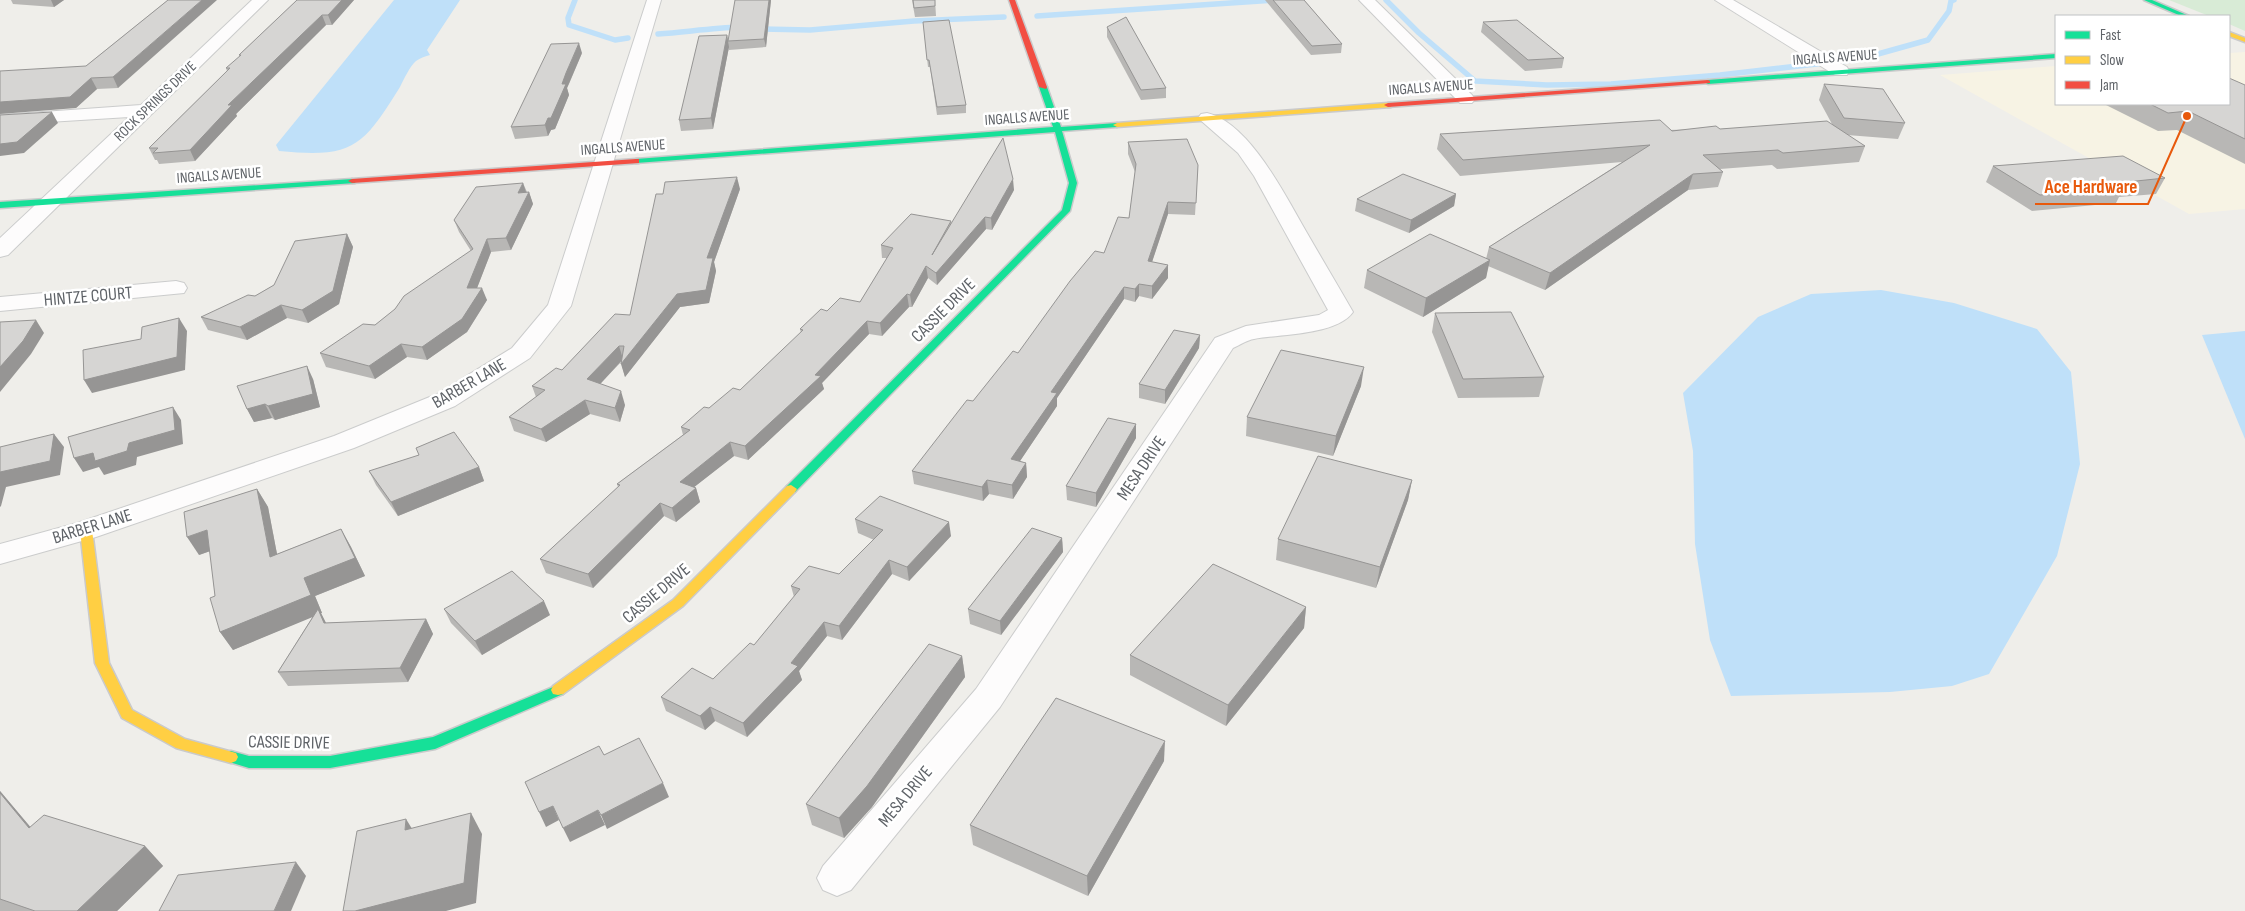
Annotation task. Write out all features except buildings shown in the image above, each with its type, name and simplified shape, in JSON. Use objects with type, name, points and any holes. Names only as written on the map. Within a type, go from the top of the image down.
[{"type":"street","name":"ROCK SPRINGS DRIVE","points":[[0,250],[261,0]]},
{"type":"street","name":"BARBER LANE","points":[[0,554],[86,530],[344,442],[446,400],[521,353],[559,306],[605,163],[654,0]]},
{"type":"street","name":"CASSIE DRIVE","points":[[86,530],[102,663],[127,714],[181,744],[249,762],[330,762],[435,743],[563,688],[678,603],[1066,211],[1073,183],[1058,130],[1012,0]]},
{"type":"street","points":[[1366,0],[1466,99]]},
{"type":"street","points":[[1722,0],[1842,72]]},
{"type":"street","points":[[2147,0],[2184,15]]},
{"type":"street","points":[[2230,34],[2245,41]]},
{"type":"street","points":[[2230,43],[2245,41]]},
{"type":"street","name":"INGALLS AVENUE","points":[[0,205],[605,163],[2055,56]]},
{"type":"street","points":[[0,120],[145,110]]},
{"type":"street","name":"MESA DRIVE","points":[[837,878],[988,698],[1224,343],[1246,333],[1326,321],[1341,312],[1264,175],[1245,149],[1228,133],[1207,118]]},
{"type":"street","name":"HINTZE COURT","points":[[0,304],[176,288]]},
{"type":"shaded area","points":[[2245,52],[2245,209],[2189,214],[1940,75],[2055,66],[2055,105],[2230,105],[2230,53]]},
{"type":"green space","points":[[2169,0],[2245,0],[2245,31],[2230,24],[2230,15],[2206,15]]},
{"type":"water","points":[[394,0],[460,0],[427,50],[430,55],[416,61],[409,69],[387,108],[365,136],[340,150],[324,153],[279,151],[276,145]]},
{"type":"water","points":[[1881,290],[1954,303],[2037,329],[2071,372],[2080,464],[2057,556],[1989,674],[1952,686],[1890,692],[1731,696],[1710,640],[1695,544],[1693,451],[1683,393],[1758,317],[1811,294]]},
{"type":"water","points":[[2245,331],[2245,439],[2202,335]]},
{"type":"waterway","points":[[575,0],[568,18],[569,25],[615,40],[628,38]]},
{"type":"waterway","points":[[1037,16],[1275,0]]},
{"type":"waterway","points":[[1386,0],[1419,33],[1475,81],[1547,85],[1611,84],[1720,75],[1860,59],[1928,40],[1949,11],[1951,1],[1954,0]]},
{"type":"waterway","points":[[756,29],[810,30],[914,21],[1004,17]]},
{"type":"waterway","points":[[658,34],[740,27]]},
{"type":"traffic: fast","points":[[2147,0],[2184,15]]},
{"type":"traffic: fast","points":[[1708,82],[2055,56]]},
{"type":"traffic: fast","points":[[791,489],[1066,211],[1073,183],[1043,87]]},
{"type":"traffic: fast","points":[[636,161],[1117,125]]},
{"type":"traffic: fast","points":[[0,205],[352,181]]},
{"type":"traffic: fast","points":[[231,757],[249,762],[330,762],[435,743],[558,690]]},
{"type":"traffic: slow","points":[[2230,34],[2245,40]]},
{"type":"traffic: slow","points":[[1117,125],[1388,105]]},
{"type":"traffic: slow","points":[[558,690],[678,603],[791,489]]},
{"type":"traffic: slow","points":[[86,530],[102,663],[127,714],[181,744],[231,757]]},
{"type":"traffic: jam","points":[[1012,0],[1043,87]]},
{"type":"traffic: jam","points":[[1388,105],[1708,82]]},
{"type":"traffic: jam","points":[[352,181],[636,161]]},
{"type":"place","name":"Ace Hardware","points":[[2187,116]]}]
